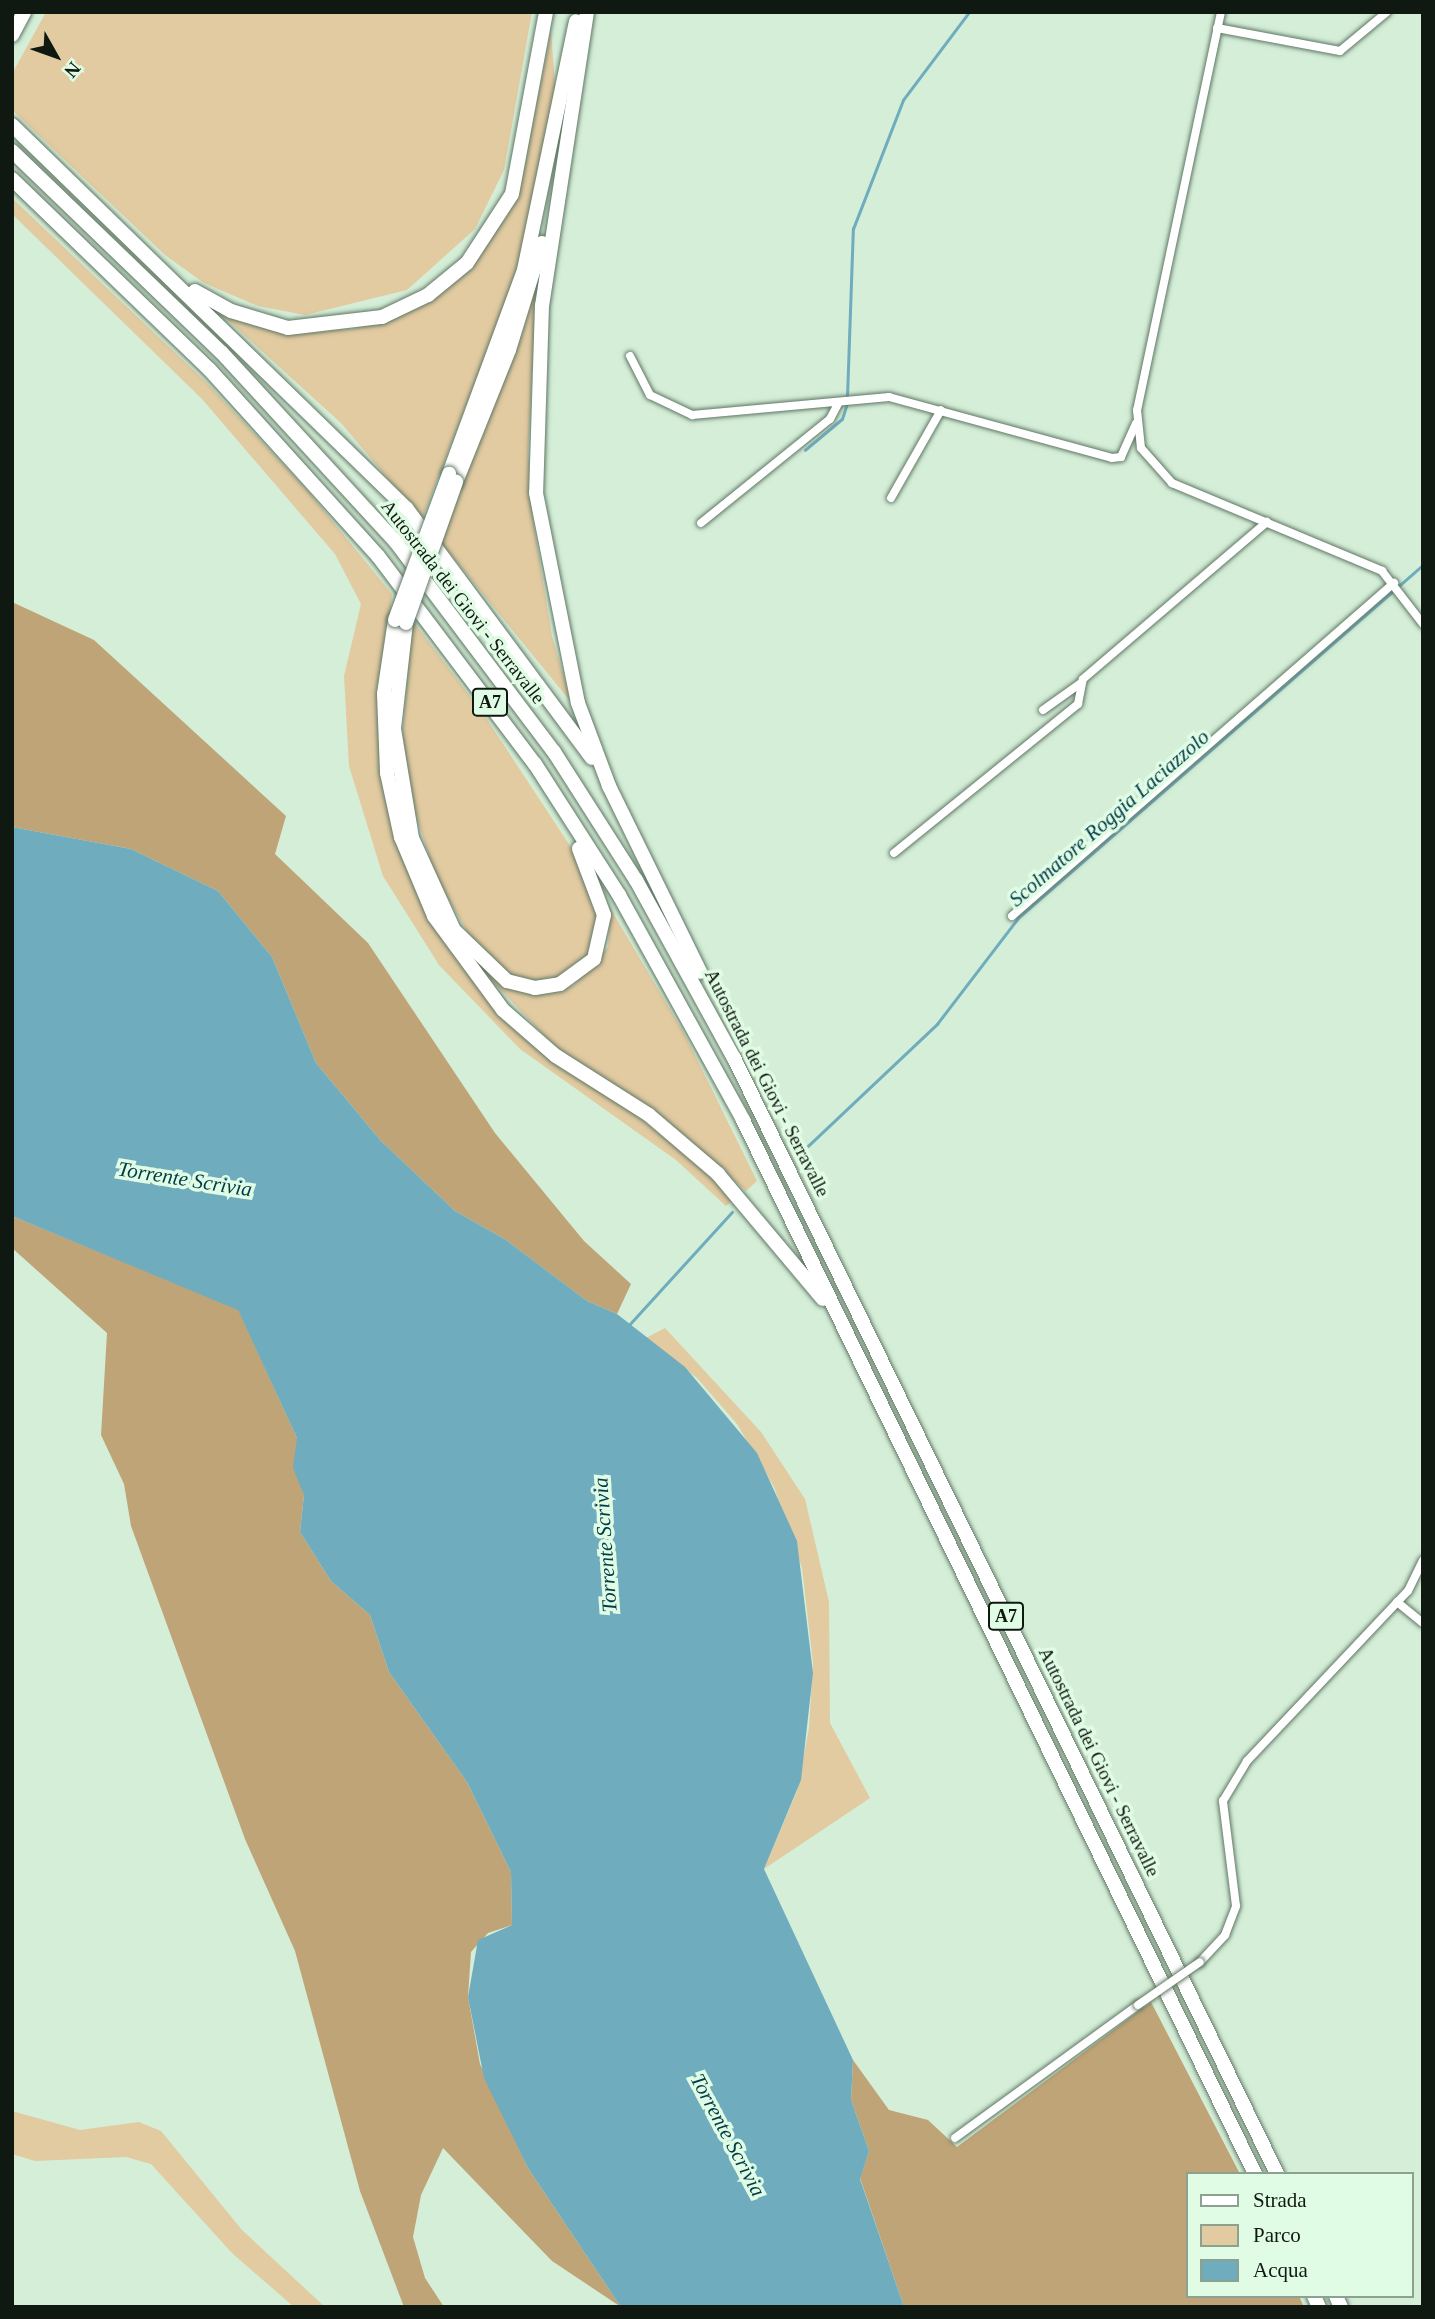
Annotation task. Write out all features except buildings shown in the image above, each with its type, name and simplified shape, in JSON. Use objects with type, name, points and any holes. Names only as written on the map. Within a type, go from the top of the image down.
[{"type":"highway","points":[[12,29],[21,12]]},
{"type":"highway","points":[[12,35],[21,12]]},
{"type":"highway","points":[[152,258],[208,300],[288,328],[382,317],[428,295],[467,263],[512,194],[546,12]]},
{"type":"highway","points":[[561,108],[568,12]]},
{"type":"highway","points":[[578,12],[561,108],[524,270],[400,622],[384,694],[387,772],[401,837],[434,916],[503,1010],[556,1056],[649,1115],[718,1174],[838,1318]]},
{"type":"highway","points":[[587,12],[556,198],[536,370],[536,493],[578,703],[609,786],[706,985],[734,1058]]},
{"type":"highway","points":[[12,125],[152,258],[407,509],[561,709],[609,786]]},
{"type":"highway","name":"Autostrada dei Giovi - Serravalle","points":[[12,151],[222,353],[396,541],[583,797],[734,1058],[1276,2172]]},
{"type":"highway","name":"Autostrada dei Giovi - Serravalle","points":[[12,180],[307,474],[444,640],[535,764],[670,982],[838,1318],[1254,2172]]},
{"type":"highway","points":[[452,478],[509,350],[556,198]]},
{"type":"highway","points":[[400,622],[394,729],[412,838],[437,900],[472,952],[507,981],[535,988],[561,984],[583,971],[601,946],[605,923],[593,875],[535,764]]},
{"type":"street","points":[[630,356],[650,395],[692,415],[838,404],[889,397],[1112,458],[1121,457],[1137,420],[1220,12]]},
{"type":"street","points":[[1217,29],[1340,51],[1387,12]]},
{"type":"street","points":[[701,523],[830,419],[838,404]]},
{"type":"street","points":[[891,498],[941,410]]},
{"type":"street","points":[[1137,420],[1142,448],[1161,475],[1370,564],[1398,588],[1423,624]]},
{"type":"street","points":[[1044,710],[1081,683],[1267,522]]},
{"type":"street","points":[[1012,916],[1398,588]]},
{"type":"street","points":[[894,853],[1078,704],[1081,683]]},
{"type":"street","points":[[955,2138],[1200,1962],[1225,1936],[1236,1906],[1223,1801],[1247,1761],[1397,1602],[1423,1560]]},
{"type":"street","points":[[1397,1602],[1423,1623]]},
{"type":"green space","points":[[46,12],[532,12],[504,170],[475,229],[407,290],[305,315],[258,306],[204,283],[165,255],[12,110],[12,74]]},
{"type":"green space","points":[[551,31],[556,98],[515,280],[422,519],[341,423],[222,315],[288,332],[352,329],[386,319],[476,261],[519,192]]},
{"type":"green space","points":[[12,198],[206,382],[307,490],[392,594],[380,752],[450,949],[489,1000],[696,1162],[733,1200],[726,1206],[676,1160],[520,1049],[439,965],[383,876],[349,766],[344,676],[361,604],[335,554],[202,399],[12,214]]},
{"type":"green space","points":[[537,285],[528,451],[533,520],[552,636],[571,702],[439,540]]},
{"type":"green space","points":[[412,620],[482,712],[586,870],[598,920],[587,959],[575,971],[543,983],[509,975],[474,944],[435,875],[407,787],[402,741]]},
{"type":"green space","points":[[610,908],[684,1033],[757,1181],[746,1191],[654,1111],[553,1045],[473,961],[510,987],[558,991],[574,985],[608,947]]},
{"type":"green space","points":[[665,1328],[761,1432],[805,1499],[829,1602],[830,1723],[870,1798],[764,1869],[797,1791],[809,1728],[813,1663],[802,1568],[774,1487],[737,1424],[697,1378],[646,1338]]},
{"type":"green space","points":[[12,2111],[80,2130],[139,2122],[161,2131],[242,2230],[325,2307],[294,2307],[232,2253],[151,2164],[126,2157],[35,2161],[12,2154]]},
{"type":"shaded area","points":[[12,602],[94,640],[286,816],[275,854],[368,943],[495,1133],[584,1241],[631,1284],[617,1314],[587,1301],[506,1240],[455,1211],[381,1141],[316,1063],[272,957],[218,891],[131,849],[12,827]]},
{"type":"shaded area","points":[[12,1216],[238,1309],[297,1438],[304,1495],[300,1532],[331,1581],[370,1615],[389,1672],[467,1782],[511,1872],[512,1925],[488,1933],[471,1952],[468,1997],[480,2064],[528,2168],[621,2307],[552,2261],[443,2148],[421,2195],[413,2237],[425,2278],[444,2307],[404,2307],[360,2191],[295,1951],[245,1839],[131,1526],[124,1484],[101,1435],[107,1333],[12,1248]]},
{"type":"shaded area","points":[[1151,2002],[1239,2172],[1186,2172],[1186,2298],[1300,2298],[1304,2307],[904,2307],[860,2178],[869,2151],[851,2100],[853,2060],[889,2110],[928,2120],[957,2147]]},
{"type":"water","name":"Torrente Scrivia","points":[[12,827],[131,849],[218,891],[272,957],[316,1063],[381,1141],[455,1211],[506,1240],[587,1301],[617,1314],[685,1367],[757,1453],[797,1541],[813,1673],[801,1780],[764,1869],[853,2060],[851,2100],[869,2151],[860,2179],[904,2307],[621,2307],[528,2168],[484,2078],[468,1997],[478,1940],[512,1925],[511,1872],[467,1782],[389,1672],[370,1615],[331,1581],[300,1532],[304,1495],[293,1468],[297,1438],[238,1310],[12,1216]]},
{"type":"waterway","points":[[847,397],[853,229],[903,100],[969,12]]},
{"type":"waterway","points":[[805,450],[842,419],[847,404]]},
{"type":"waterway","name":"Scolmatore Roggia Laciazzolo","points":[[808,1146],[937,1024],[1018,918],[1423,565]]},
{"type":"waterway","name":"Scolmatore Roggia Laciazzolo","points":[[628,1326],[732,1212]]}]
